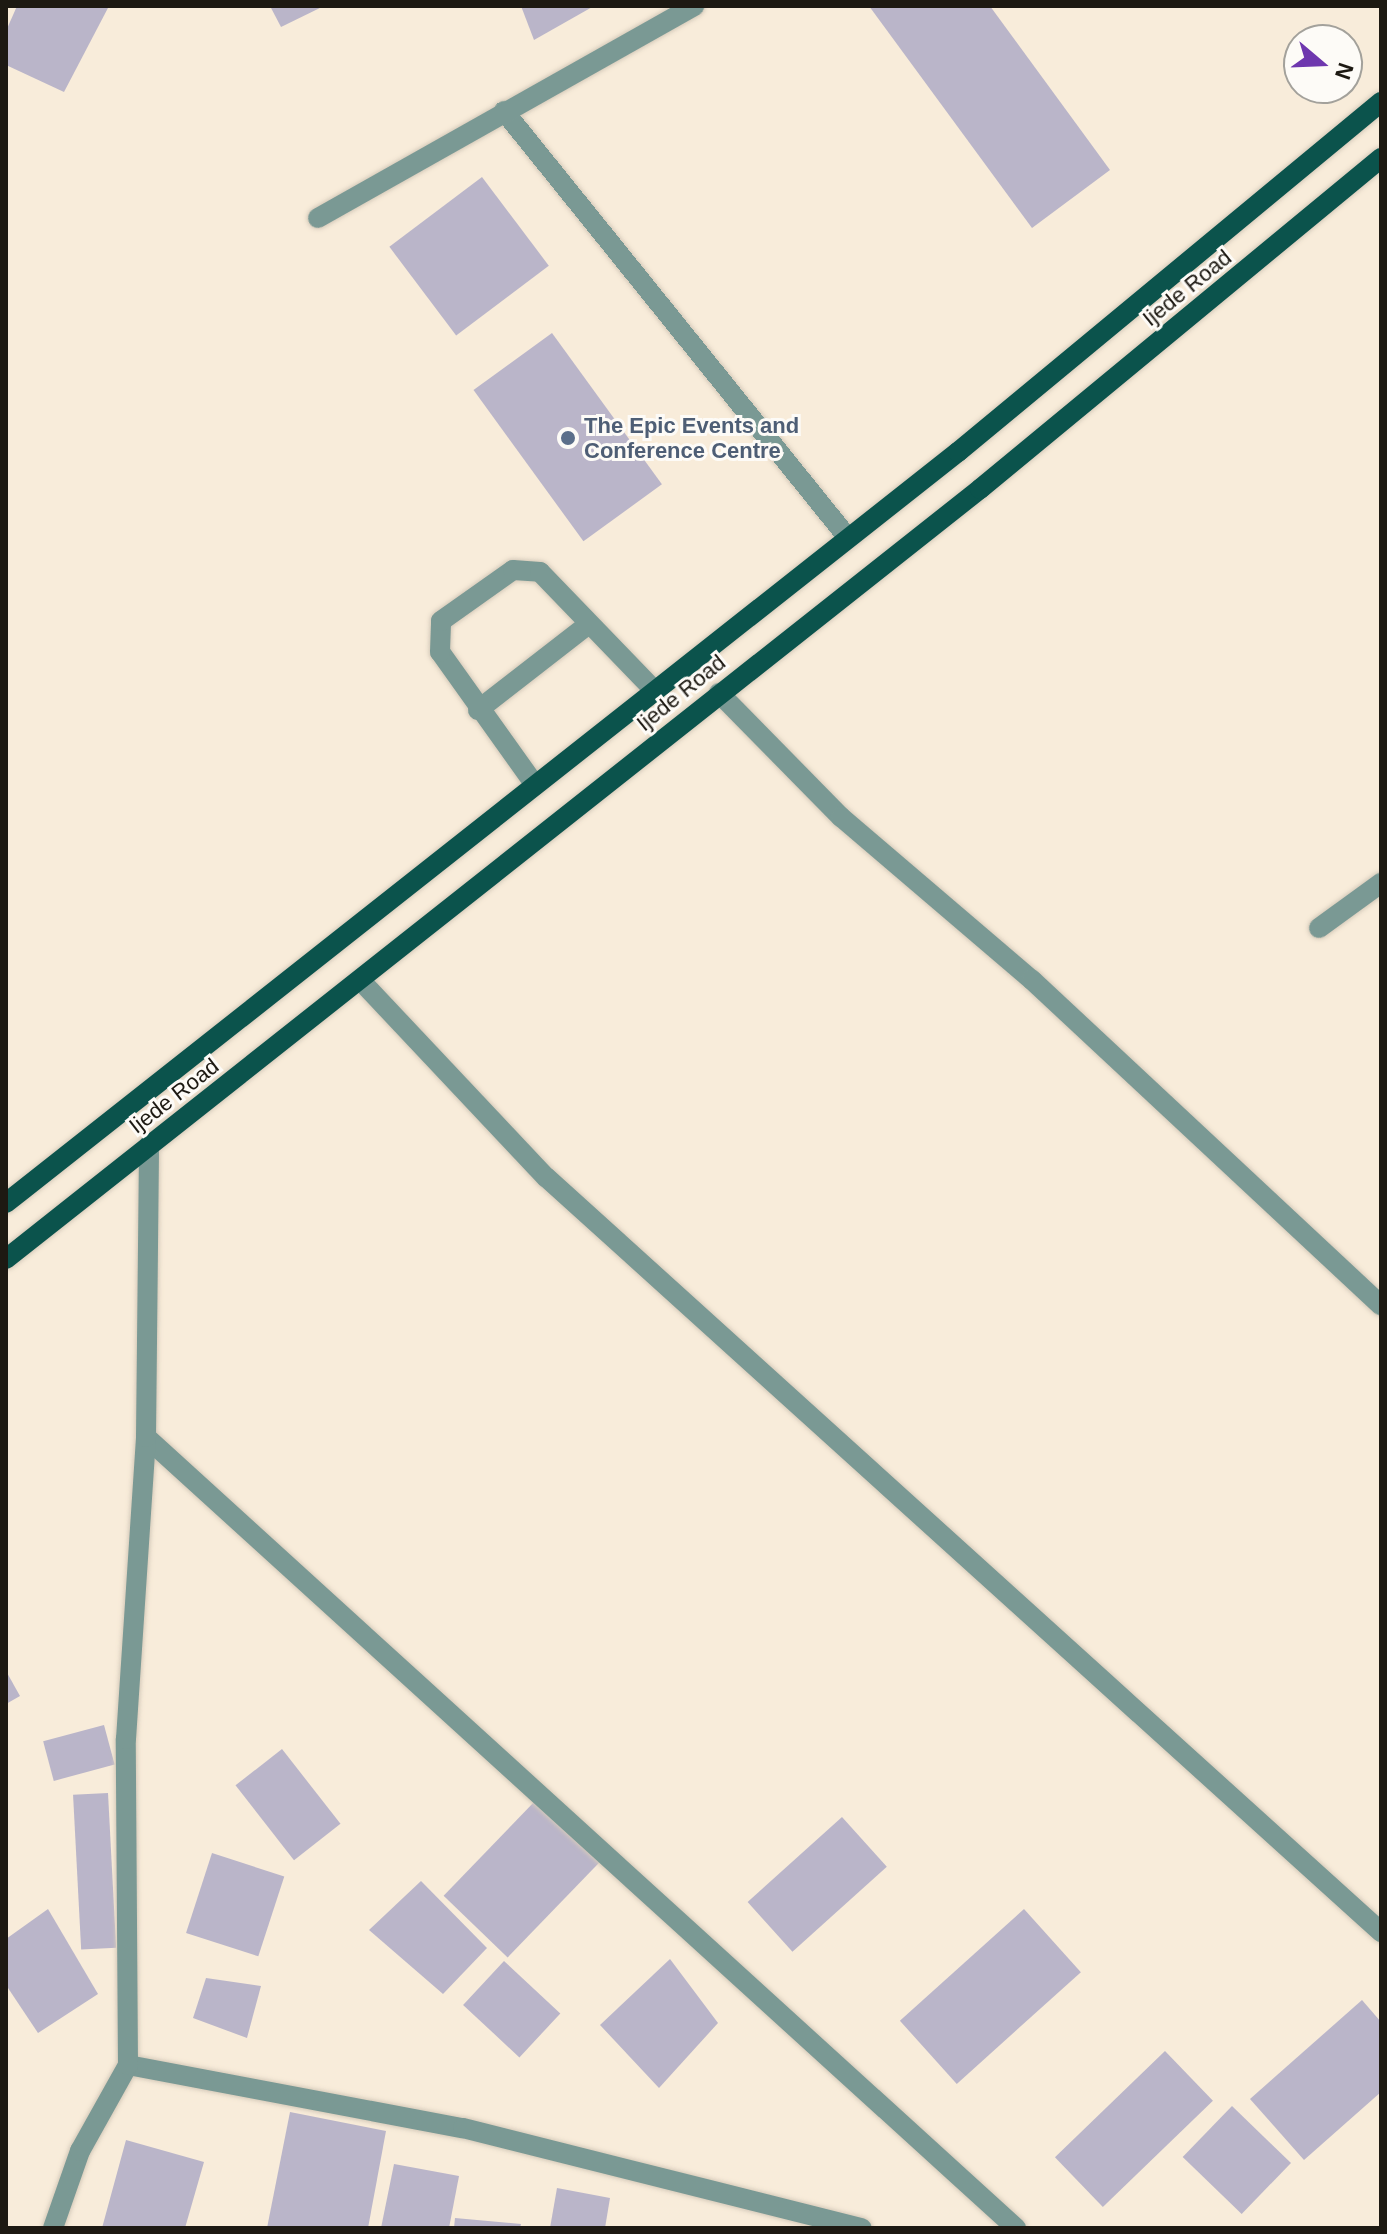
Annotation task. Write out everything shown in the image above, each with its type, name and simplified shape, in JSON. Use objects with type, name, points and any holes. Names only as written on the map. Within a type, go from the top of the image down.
[{"type":"main road","name":"Ijede Road","points":[[6,1203],[848,538],[1381,102]]},
{"type":"main road","name":"Ijede Road","points":[[6,1259],[361,981],[1381,158]]},
{"type":"street","points":[[318,218],[694,6]]},
{"type":"street","points":[[504,111],[848,538]]},
{"type":"street","points":[[535,785],[478,710],[440,652],[441,621],[526,568],[553,581],[589,624],[654,690]]},
{"type":"street","points":[[478,710],[589,624]]},
{"type":"street","points":[[719,693],[841,817],[1032,980],[1381,1305]]},
{"type":"street","points":[[1319,928],[1381,883]]},
{"type":"street","points":[[361,981],[546,1177],[1381,1932]]},
{"type":"street","points":[[53,2228],[80,2151],[128,2065],[126,1739],[146,1437],[149,1145]]},
{"type":"street","points":[[146,1437],[1016,2228]]},
{"type":"street","points":[[128,2065],[463,2128],[862,2228]]},
{"type":"building","points":[[17,6],[109,6],[64,92],[6,65],[6,31]]},
{"type":"building","points":[[270,6],[324,6],[281,27]]},
{"type":"building","points":[[521,6],[594,6],[534,40]]},
{"type":"building","points":[[869,6],[990,6],[1110,170],[1032,228]]},
{"type":"building","points":[[482,177],[549,266],[456,335],[389,247]]},
{"type":"building","name":"The Epic Events and Conference Centre","points":[[552,333],[662,484],[583,541],[474,390]]},
{"type":"building","points":[[6,1671],[20,1696],[6,1704]]},
{"type":"building","points":[[104,1725],[115,1765],[54,1781],[43,1741]]},
{"type":"building","points":[[282,1749],[340,1824],[294,1860],[236,1785]]},
{"type":"building","points":[[108,1793],[116,1948],[81,1950],[73,1795]]},
{"type":"building","points":[[536,1800],[600,1862],[508,1957],[444,1896]]},
{"type":"building","points":[[842,1817],[887,1867],[792,1952],[748,1902]]},
{"type":"building","points":[[212,1853],[284,1876],[258,1956],[186,1933]]},
{"type":"building","points":[[421,1881],[487,1948],[443,1994],[369,1930]]},
{"type":"building","points":[[48,1909],[98,1994],[38,2033],[6,1985],[6,1939]]},
{"type":"building","points":[[1024,1909],[1081,1972],[957,2084],[900,2021]]},
{"type":"building","points":[[670,1959],[718,2023],[659,2088],[600,2025]]},
{"type":"building","points":[[504,1961],[560,2014],[519,2057],[463,2005]]},
{"type":"building","points":[[206,1978],[261,1986],[247,2038],[193,2018]]},
{"type":"building","points":[[1362,2000],[1381,2022],[1381,2092],[1304,2160],[1250,2099]]},
{"type":"building","points":[[1165,2051],[1213,2101],[1103,2207],[1055,2157]]},
{"type":"building","points":[[1232,2106],[1291,2163],[1242,2214],[1183,2157]]},
{"type":"building","points":[[290,2112],[386,2131],[368,2228],[267,2228]]},
{"type":"building","points":[[126,2140],[204,2162],[185,2228],[102,2228]]},
{"type":"building","points":[[394,2164],[459,2176],[449,2228],[381,2228]]},
{"type":"building","points":[[557,2188],[610,2198],[605,2228],[550,2228]]},
{"type":"building","points":[[455,2218],[521,2224],[520,2228],[454,2228]]},
{"type":"place","name":"The Epic Events and Conference Centre","points":[[568,438]]}]
